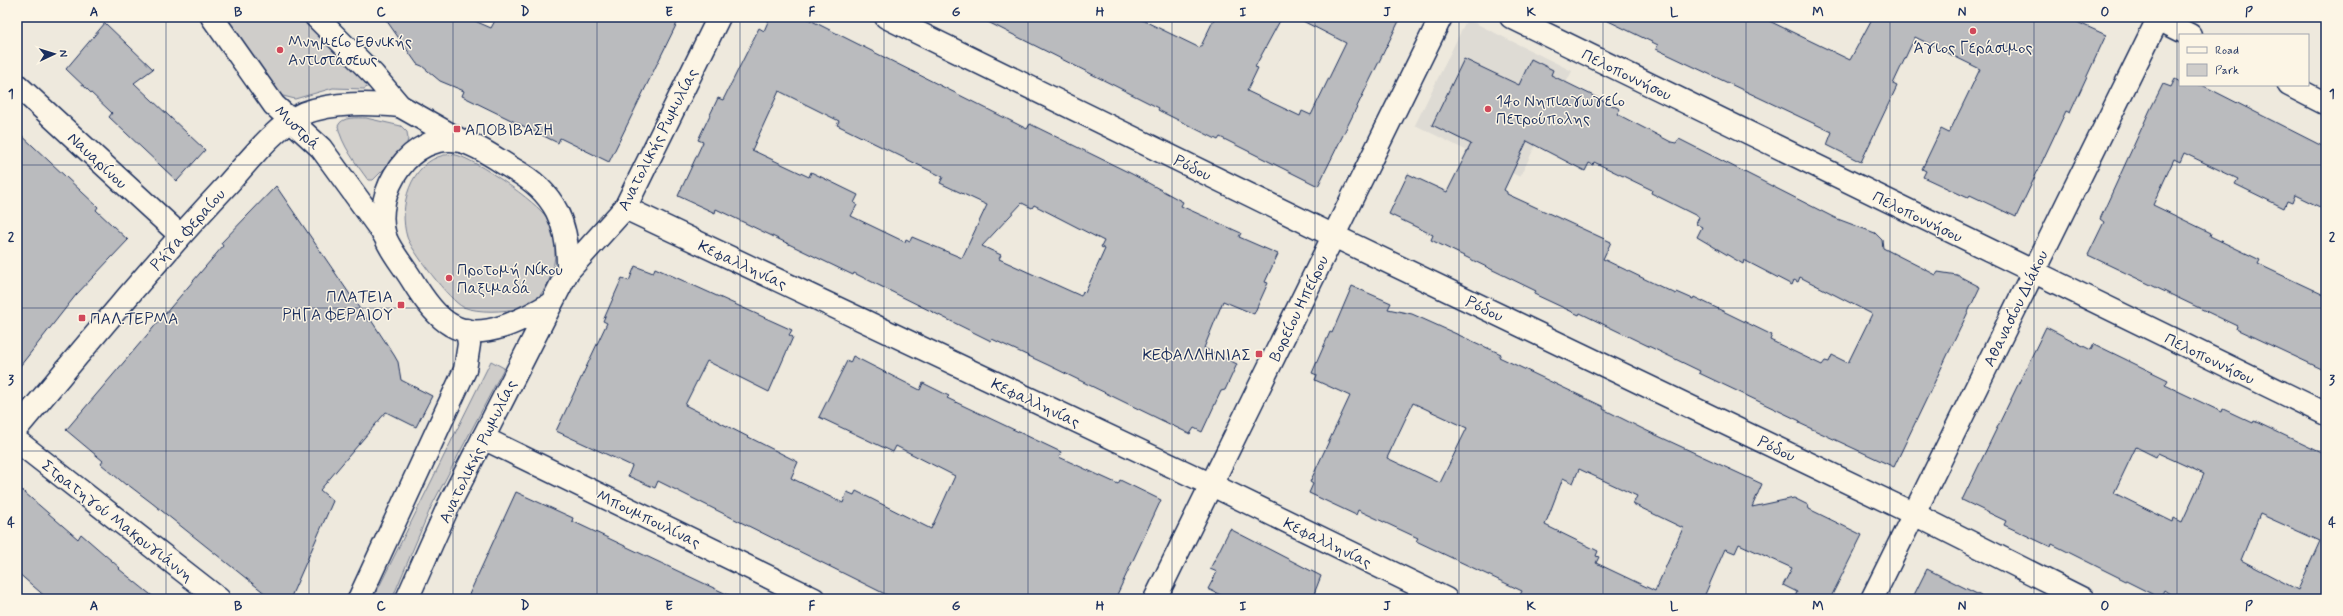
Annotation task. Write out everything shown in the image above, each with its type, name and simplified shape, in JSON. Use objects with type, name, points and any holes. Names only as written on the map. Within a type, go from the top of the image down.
[{"type":"street","name":"Μυστρά","points":[[212,17],[274,105],[321,148],[385,236],[417,288],[438,314],[452,326],[468,330]]},
{"type":"street","points":[[316,17],[373,74],[400,106],[528,177],[548,195],[564,229],[568,256],[568,271],[550,304],[530,316],[500,328],[468,330],[469,350],[465,370],[359,599]]},
{"type":"street","name":"Ανατολικής Ρωμυλίας","points":[[568,271],[625,208],[719,17]]},
{"type":"street","name":"Ρόδου","points":[[886,17],[1334,236],[1914,514],[2083,599]]},
{"type":"street","name":"Βορείου Ηπείρου","points":[[1155,599],[1441,17]]},
{"type":"street","name":"Πελοποννήσου","points":[[1511,17],[2326,414]]},
{"type":"street","points":[[2157,18],[2188,34]]},
{"type":"street","name":"Αθανασίου Διάκου","points":[[1872,599],[2157,18]]},
{"type":"street","name":"Ναυαρίνου","points":[[17,85],[180,235]]},
{"type":"street","points":[[2290,86],[2326,104]]},
{"type":"street","name":"Ρήγα Φεραίου","points":[[17,428],[180,235],[263,145],[290,121],[304,114],[328,107],[370,103],[400,106]]},
{"type":"street","points":[[385,236],[383,213],[385,198],[393,178],[408,157],[423,146],[443,141],[460,140]]},
{"type":"street","name":"Κεφαλληνίας","points":[[625,208],[1212,485],[1446,599]]},
{"type":"street","name":"Ανατολικής Ρωμυλίας","points":[[407,599],[448,507],[550,304]]},
{"type":"street","name":"Μπουμπουλίνας","points":[[483,438],[814,599]]},
{"type":"street","name":"Στρατηγού Μακρυγιάννη","points":[[17,442],[219,599]]},
{"type":"shaded area","name":"14ο Νηπιαγωγείο Πετρούπολης","points":[[1467,19],[1572,71],[1520,177],[1415,125]]},
{"type":"green space","points":[[221,17],[303,17],[335,43],[369,86],[364,89],[333,88],[295,99],[279,95]]},
{"type":"green space","points":[[366,118],[401,126],[407,132],[408,139],[406,147],[373,180],[368,180],[354,161],[342,140],[338,126],[346,119]]},
{"type":"green space","points":[[444,155],[454,155],[465,158],[491,172],[519,192],[547,218],[552,229],[555,242],[553,270],[548,283],[541,294],[532,303],[520,308],[499,311],[484,311],[463,307],[457,303],[441,286],[410,243],[407,237],[404,213],[409,188],[423,167],[432,160]]},
{"type":"green space","points":[[491,361],[504,368],[431,507],[392,599],[373,599]]},
{"type":"building","points":[[384,17],[466,17],[491,28],[497,17],[680,17],[609,162],[560,138],[558,143],[462,96],[464,91],[440,81],[422,66],[417,64]]},
{"type":"building","points":[[770,17],[804,17],[1027,129],[1030,124],[1132,174],[1183,202],[1181,206],[1241,233],[1239,237],[1278,254],[1265,282],[1268,283],[1254,314],[1223,301],[1204,348],[1237,364],[1225,390],[1221,391],[1202,432],[1194,428],[1190,434],[1048,365],[992,339],[991,341],[854,273],[853,275],[716,209],[715,213],[678,196],[703,142],[698,140],[718,98],[723,100],[759,28],[764,31]],"holes":[[[779,91],[839,121],[837,125],[943,177],[940,183],[987,205],[962,258],[912,237],[910,241],[906,239],[905,242],[851,216],[857,205],[854,203],[858,195],[811,172],[809,177],[752,150]],[[1022,203],[1032,208],[1034,205],[1104,241],[1101,247],[1105,249],[1085,293],[1083,291],[1081,296],[999,259],[1001,255],[982,246]]]},
{"type":"building","points":[[978,17],[1136,17],[1200,48],[1215,17],[1282,17],[1255,67],[1258,68],[1247,91],[1300,116],[1302,111],[1311,115],[1346,43],[1295,17],[1401,17],[1318,186],[1220,137],[1218,140],[1158,110],[1159,108]]},
{"type":"building","points":[[1600,17],[1761,17],[1850,60],[1873,17],[2066,17],[2106,35],[2070,113],[2066,111],[2016,217],[1970,195],[1968,198],[1923,177],[1926,171],[1922,169],[1941,129],[1949,133],[1980,69],[1915,37],[1893,84],[1897,86],[1861,162],[1827,145],[1832,132],[1656,49],[1658,45]]},
{"type":"building","points":[[105,23],[153,69],[134,83],[205,150],[177,181],[109,117],[112,113],[66,69]]},
{"type":"building","points":[[1464,59],[1519,85],[1531,59],[1553,70],[1551,75],[1620,109],[1617,114],[1671,142],[1676,143],[1679,139],[1835,218],[1875,233],[1882,240],[1883,248],[1936,275],[1938,272],[1957,275],[1980,287],[1894,467],[1799,423],[1800,421],[1699,373],[1700,371],[1580,313],[1579,315],[1534,294],[1536,291],[1431,240],[1433,235],[1389,214],[1408,174],[1447,192],[1471,144],[1432,125]],"holes":[[[1527,141],[1585,171],[1589,163],[1593,165],[1594,162],[1652,190],[1651,193],[1699,217],[1696,224],[1702,227],[1697,237],[1743,264],[1744,260],[1792,285],[1794,280],[1798,282],[1800,277],[1872,314],[1848,363],[1832,355],[1829,362],[1825,361],[1822,365],[1770,340],[1772,335],[1694,297],[1693,299],[1677,292],[1676,294],[1603,259],[1611,242],[1507,194],[1504,190]]]},
{"type":"building","points":[[2175,79],[2179,81],[2179,86],[2204,86],[2326,148],[2326,210],[2295,195],[2292,203],[2287,201],[2284,208],[2235,184],[2238,179],[2184,153],[2180,162],[2174,159],[2153,205],[2211,233],[2210,236],[2260,260],[2258,264],[2326,296],[2326,371],[2236,329],[2237,326],[2088,255],[2104,222],[2100,219],[2150,110],[2163,84],[2171,87]]},
{"type":"building","points":[[17,131],[98,207],[96,210],[128,240],[76,295],[17,370]]},
{"type":"building","points":[[276,186],[368,321],[371,320],[394,355],[398,362],[401,380],[432,396],[416,427],[386,412],[320,490],[333,501],[290,599],[272,599],[152,503],[127,484],[126,485],[101,464],[103,461],[66,430],[223,246],[221,243]]},
{"type":"building","points":[[635,266],[653,273],[655,268],[792,330],[789,335],[793,337],[769,392],[707,361],[685,405],[798,462],[791,478],[843,503],[847,492],[854,495],[856,491],[931,529],[955,476],[896,446],[893,452],[819,417],[847,361],[850,363],[853,356],[920,390],[923,383],[949,396],[947,398],[1061,452],[1059,457],[1118,484],[1120,480],[1161,500],[1115,599],[895,599],[658,481],[655,488],[628,476],[632,466],[556,431],[607,323],[603,321],[622,278],[629,281]]},
{"type":"building","points":[[1352,286],[1391,303],[1388,309],[1412,314],[1501,354],[1499,357],[1604,407],[1603,409],[1643,429],[1762,484],[1752,507],[1794,498],[1808,505],[1809,509],[1862,535],[1830,599],[1794,599],[1797,592],[1783,585],[1792,568],[1739,544],[1735,553],[1725,549],[1703,599],[1518,599],[1522,591],[1416,541],[1418,538],[1358,510],[1356,515],[1309,493],[1313,484],[1310,482],[1350,396],[1315,380],[1317,375],[1312,373],[1330,332],[1332,333]],"holes":[[[1413,403],[1467,428],[1440,483],[1387,458]],[[1579,469],[1637,496],[1633,504],[1683,528],[1655,591],[1596,563],[1599,557],[1596,556],[1598,551],[1545,525],[1563,478],[1573,483]]]},
{"type":"building","points":[[2046,327],[2091,350],[2094,344],[2168,380],[2165,385],[2222,412],[2223,409],[2253,423],[2254,421],[2326,455],[2326,599],[2177,599],[2164,590],[2160,598],[2052,544],[2051,547],[2004,525],[2006,521],[1962,500]],"holes":[[[2136,447],[2156,457],[2158,453],[2204,474],[2182,522],[2174,518],[2173,522],[2114,493]],[[2260,514],[2320,541],[2298,590],[2241,560]]]},
{"type":"building","points":[[17,486],[78,539],[81,534],[120,568],[119,569],[156,599],[48,599],[17,572]]},
{"type":"building","points":[[516,492],[573,518],[572,521],[737,599],[467,599]]},
{"type":"building","points":[[1230,529],[1321,576],[1312,599],[1229,599],[1208,589],[1217,572],[1210,569]]},
{"type":"building","points":[[1927,569],[1987,599],[1912,599]]},
{"type":"place","name":"Άγιος Γεράσιμος","points":[[1973,31]]},
{"type":"place","name":"Μνημείο Εθνικής Αντιστάσεως","points":[[280,50]]},
{"type":"place","name":"14ο Νηπιαγωγείο Πετρούπολης","points":[[1488,109]]},
{"type":"place","name":"ΑΠΟΒΙΒΑΣΗ","points":[[457,129]]},
{"type":"place","name":"Προτομή Νίκου Παξιμαδά","points":[[449,278]]},
{"type":"place","name":"ΠΛΑΤΕΙΑ ΡΗΓΑ ΦΕΡΑΙΟΥ","points":[[401,305]]},
{"type":"place","name":"ΠΑΛ.ΤΕΡΜΑ","points":[[82,318]]},
{"type":"place","name":"ΚΕΦΑΛΛΗΝΙΑΣ","points":[[1259,354]]}]
